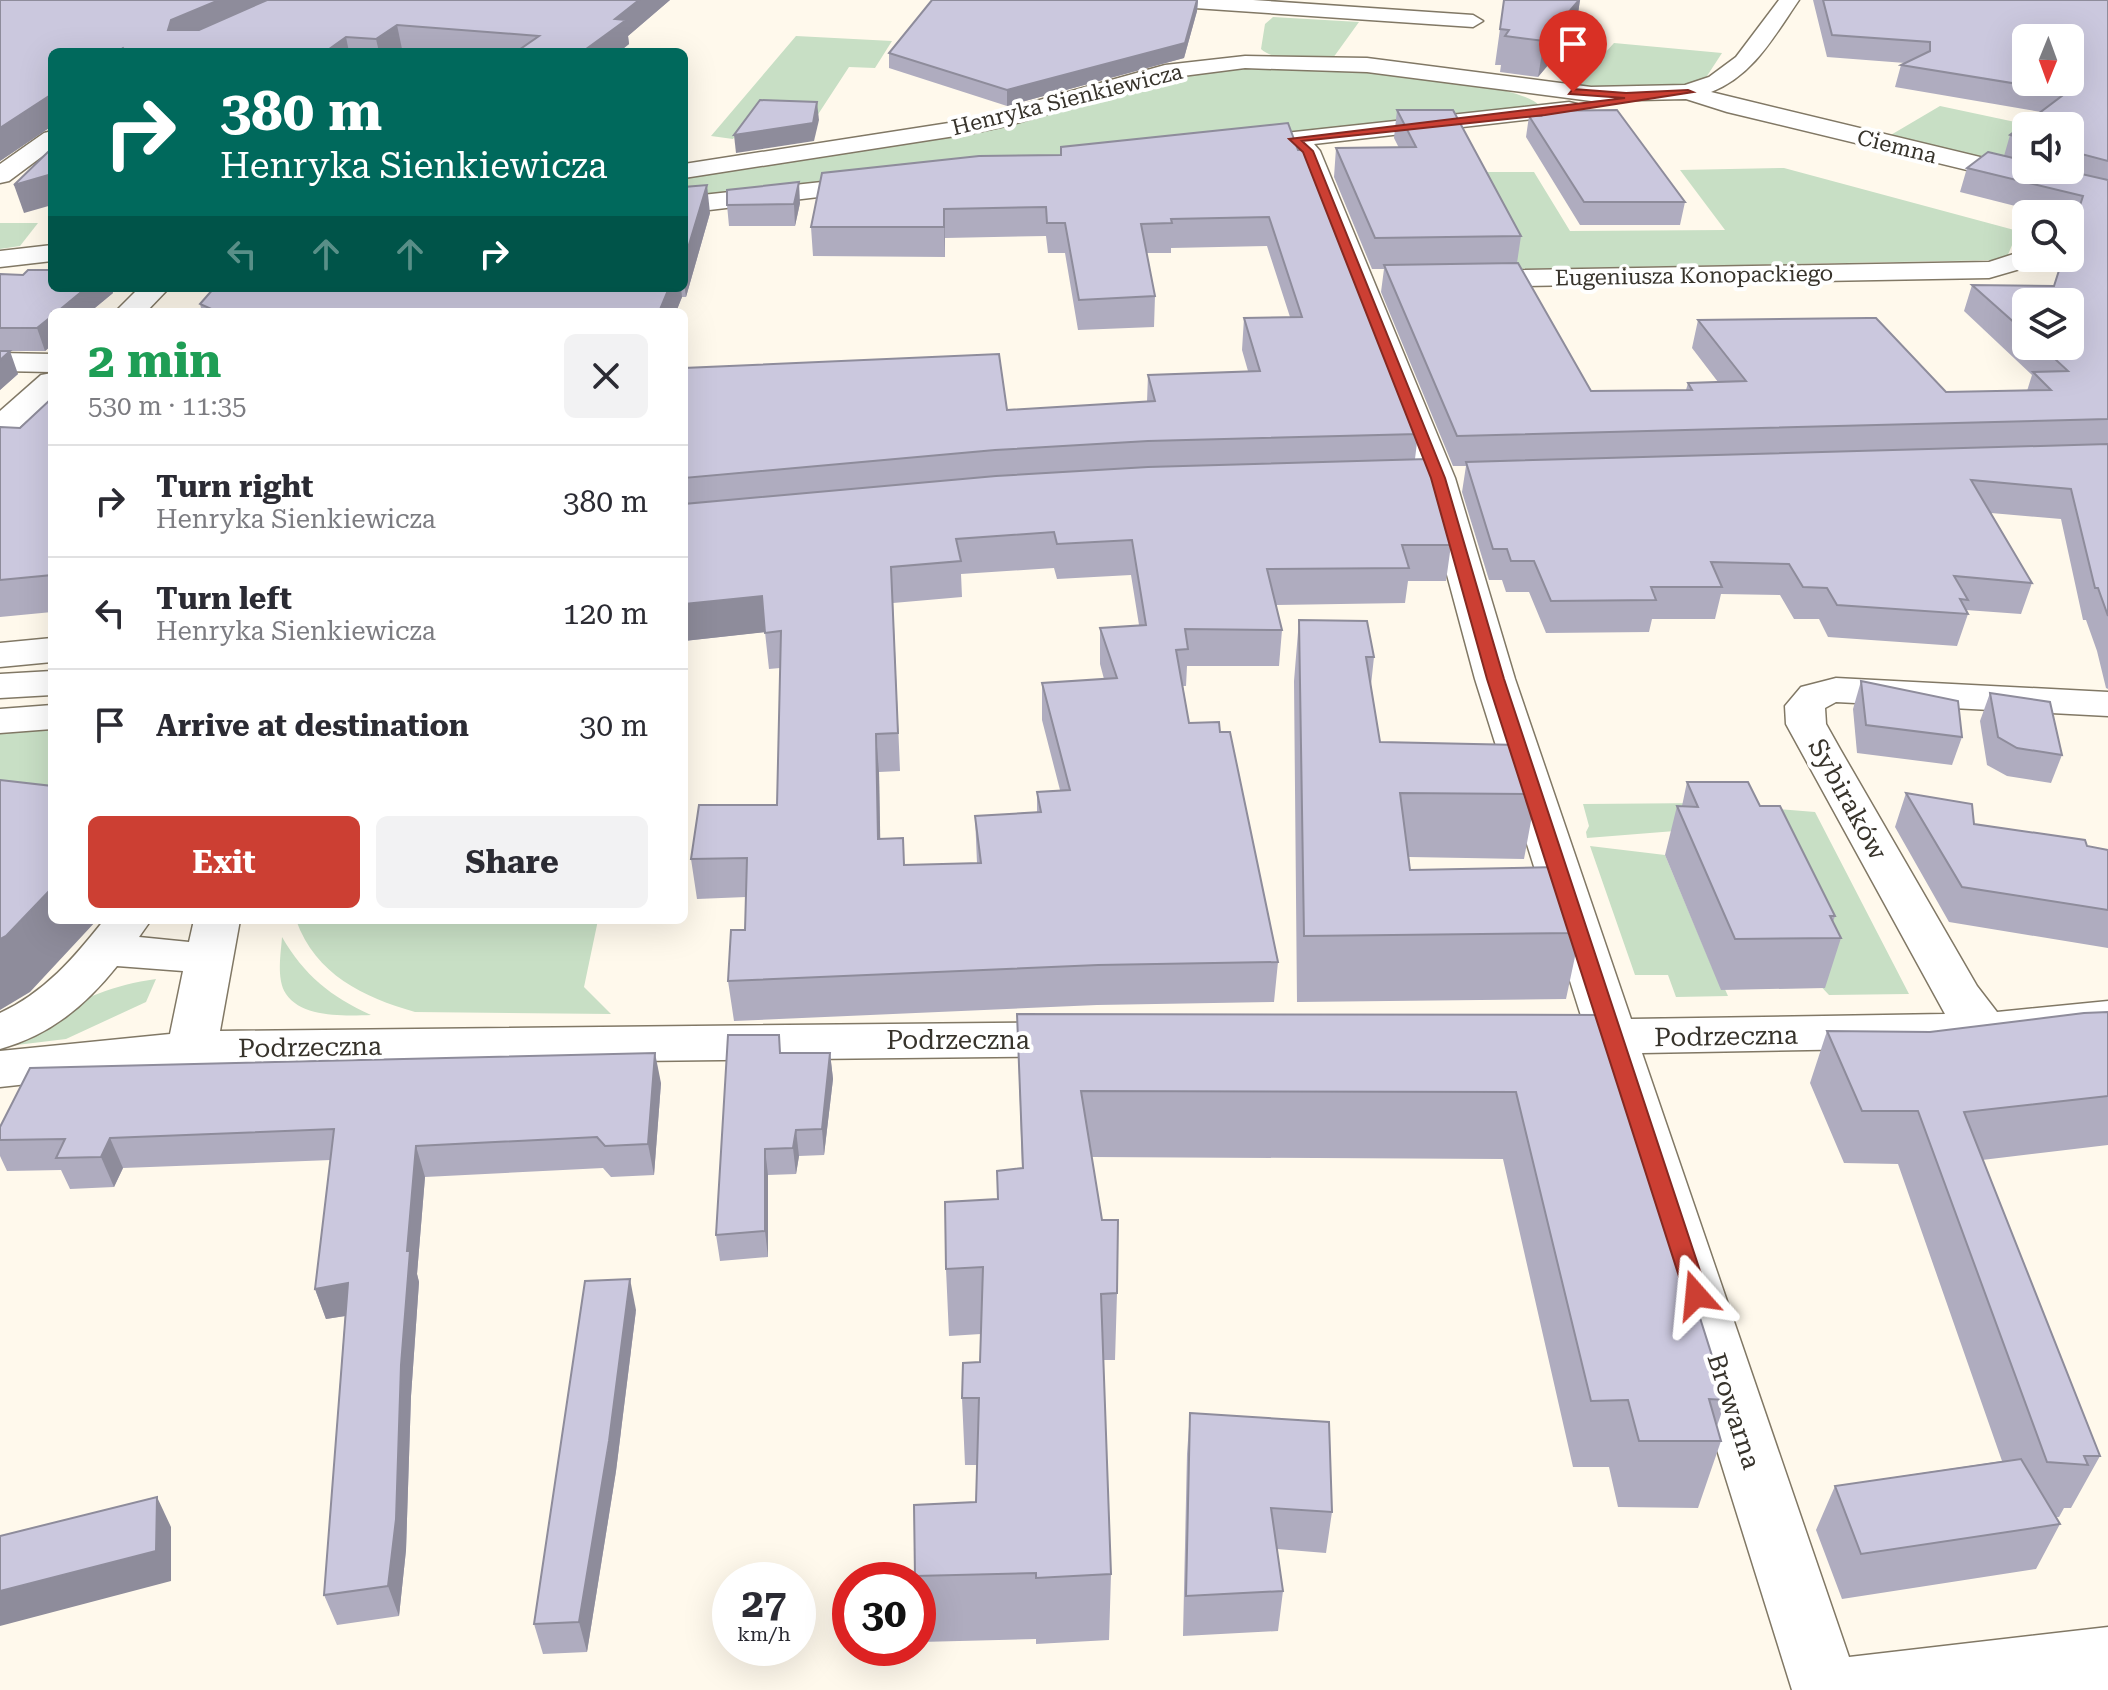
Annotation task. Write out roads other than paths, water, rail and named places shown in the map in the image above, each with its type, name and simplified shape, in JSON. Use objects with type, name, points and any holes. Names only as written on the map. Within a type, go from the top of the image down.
[{"type":"street","points":[[1165,0],[1473,21]]},
{"type":"street","points":[[1248,144],[1562,110],[1688,92],[1722,82],[1738,70],[1789,0]]},
{"type":"street","points":[[1245,47],[1257,6]]},
{"type":"street","name":"Henryka Sienkiewicza","points":[[688,170],[1002,120],[1245,47],[1521,87],[1602,95],[1688,92]]},
{"type":"street","points":[[1521,87],[1555,100],[1562,110]]},
{"type":"street","name":"Ciemna","points":[[1688,92],[1735,107],[2108,197]]},
{"type":"street","name":"Browarna","points":[[1294,139],[1308,151],[1373,281],[1455,478],[1495,679],[1826,1690]]},
{"type":"street","points":[[0,176],[48,141]]},
{"type":"street","points":[[688,205],[902,182]]},
{"type":"street","points":[[2084,208],[2108,197]]},
{"type":"street","points":[[0,259],[48,253]]},
{"type":"street","name":"Eugeniusza Konopackiego","points":[[1443,280],[1989,270],[2012,265]]},
{"type":"street","points":[[0,278],[48,273]]},
{"type":"street","points":[[133,308],[151,292]]},
{"type":"street","points":[[0,362],[48,363]]},
{"type":"street","points":[[0,428],[48,386]]},
{"type":"street","points":[[1402,479],[1455,478]]},
{"type":"street","points":[[0,655],[48,650]]},
{"type":"street","name":"Sybiraków","points":[[1984,1030],[1958,996],[1806,724],[1805,706],[1815,695],[1836,690],[2108,704]]},
{"type":"street","points":[[192,1049],[216,924]]},
{"type":"street","points":[[0,1032],[29,1022],[85,977],[117,935],[182,956]]},
{"type":"street","name":"Podrzeczna","points":[[1506,1037],[1612,1038],[1984,1030],[2108,1018]]},
{"type":"street","name":"Podrzeczna","points":[[0,1069],[192,1049],[1126,1039]]},
{"type":"street","points":[[1844,1690],[2108,1659]]}]
